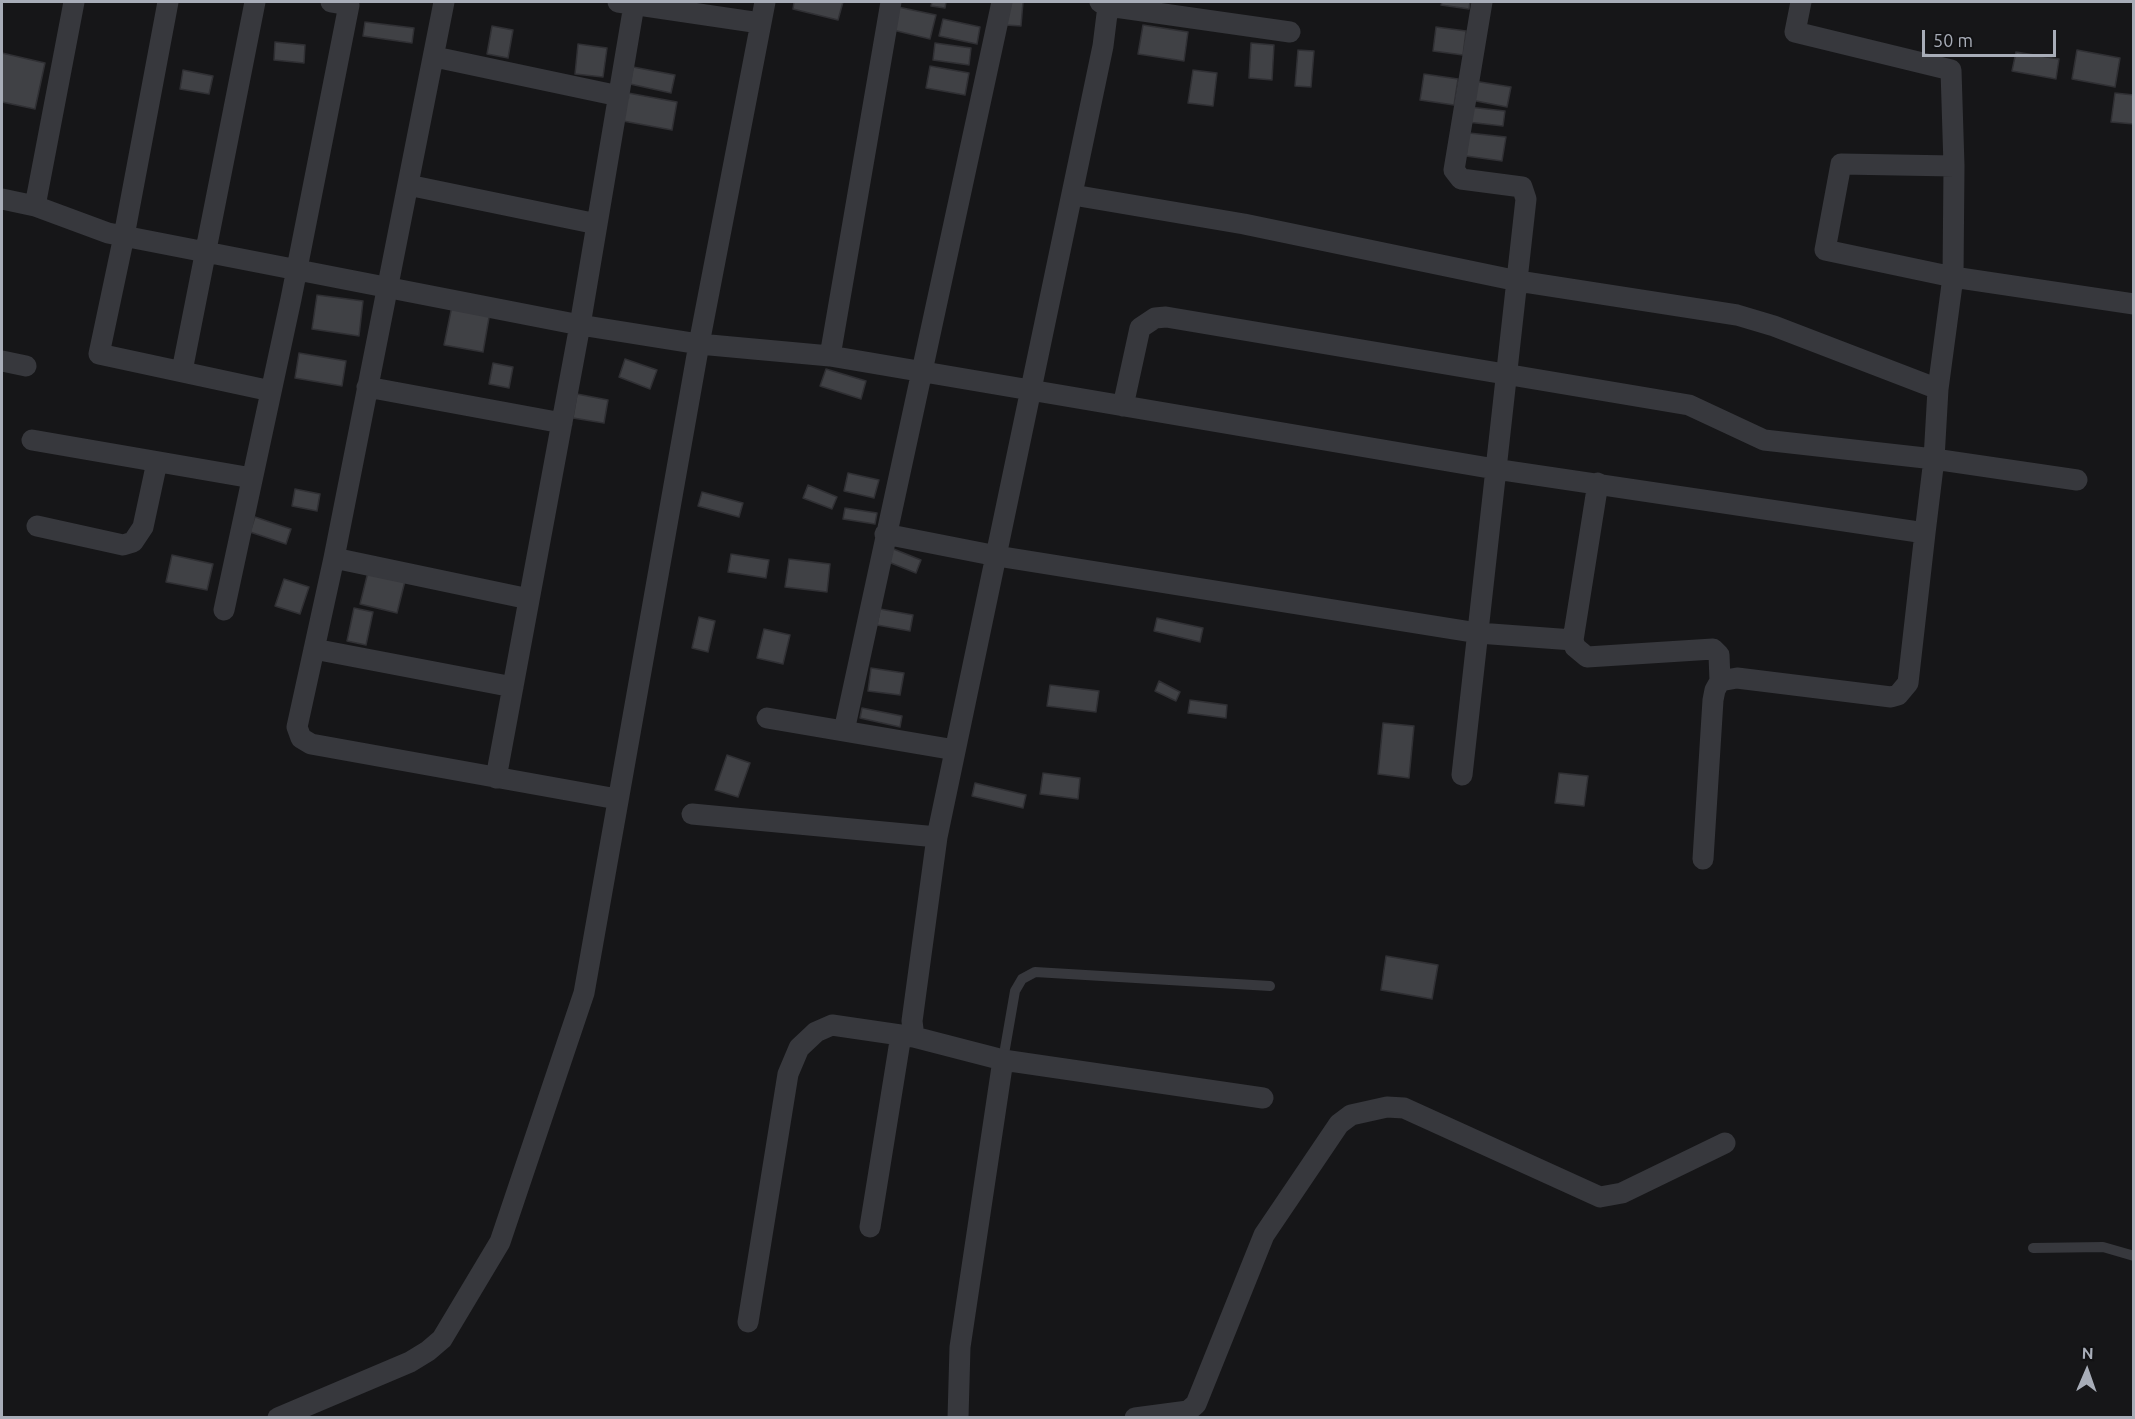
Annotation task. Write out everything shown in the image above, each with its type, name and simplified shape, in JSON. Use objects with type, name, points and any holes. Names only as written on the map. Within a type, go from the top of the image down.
[{"type":"street","points":[[35,206],[74,2]]},
{"type":"street","points":[[168,2],[124,236],[99,354],[271,391]]},
{"type":"street","points":[[182,372],[255,2]]},
{"type":"street","points":[[224,610],[297,269],[349,5],[332,2]]},
{"type":"street","points":[[444,2],[435,57],[334,558],[297,727],[301,738],[311,744],[617,800]]},
{"type":"street","points":[[278,1418],[410,1362],[428,1352],[442,1339],[500,1242],[584,993],[699,344],[765,2]]},
{"type":"street","points":[[830,356],[891,2]]},
{"type":"street","points":[[844,731],[1002,2]]},
{"type":"street","points":[[1462,775],[1495,469],[1508,376],[1526,192],[1517,185],[1461,179],[1454,170],[1482,2]]},
{"type":"street","points":[[1720,681],[1737,678],[1891,697],[1898,695],[1908,683],[1934,459],[1938,389],[1953,277],[1954,166],[1951,70],[1795,33],[1801,2]]},
{"type":"street","points":[[496,778],[580,325],[619,96],[626,3],[760,23]]},
{"type":"street","points":[[870,1227],[907,1036],[912,1021],[937,837],[1103,46],[1104,4],[1290,32]]},
{"type":"street","points":[[435,57],[619,96]]},
{"type":"street","points":[[1954,166],[1841,164],[1825,250],[1953,277],[2133,304]]},
{"type":"street","points":[[408,185],[597,224]]},
{"type":"street","points":[[1073,195],[1244,224],[1518,280],[1756,320],[1938,389]]},
{"type":"street","points":[[2,199],[35,206],[108,233],[580,325],[699,344],[830,356],[1031,392],[1495,469],[1925,532]]},
{"type":"street","points":[[1123,406],[1140,328],[1155,318],[1166,317],[1689,405],[1764,440],[1934,459],[2077,480]]},
{"type":"street","points":[[2,361],[26,366]]},
{"type":"street","points":[[367,387],[562,423]]},
{"type":"street","points":[[32,440],[252,478]]},
{"type":"street","points":[[37,526],[123,545],[133,542],[143,527],[157,462]]},
{"type":"street","points":[[1598,483],[1573,640],[1580,654],[1587,657],[1713,649],[1719,655],[1720,681],[1713,700],[1703,859]]},
{"type":"street","points":[[885,534],[997,556],[1478,633],[1573,640]]},
{"type":"street","points":[[334,558],[529,599]]},
{"type":"street","points":[[314,649],[513,687]]},
{"type":"street","points":[[767,718],[956,750]]},
{"type":"street","points":[[692,814],[937,837]]},
{"type":"street","points":[[748,1322],[792,1060],[798,1048],[816,1032],[832,1025],[907,1036],[1003,1060],[1263,1098]]},
{"type":"street","points":[[958,1418],[960,1347],[1003,1060]]},
{"type":"street","points":[[1135,1418],[1188,1411],[1196,1404],[1264,1235],[1339,1124],[1351,1115],[1387,1107],[1404,1108],[1600,1197],[1622,1193],[1725,1143]]},
{"type":"lane","points":[[1003,1060],[1015,991],[1022,979],[1035,972],[1270,986]]},
{"type":"lane","points":[[2033,1248],[2103,1247],[2133,1256]]},
{"type":"building","points":[[794,2],[843,2],[838,20],[793,9]]},
{"type":"building","points":[[932,2],[946,2],[945,8],[931,6]]},
{"type":"building","points":[[1006,2],[1023,2],[1021,26],[1005,25]]},
{"type":"building","points":[[1442,2],[1470,2],[1469,9],[1441,5]]},
{"type":"building","points":[[898,7],[936,15],[930,39],[893,30]]},
{"type":"building","points":[[943,19],[980,27],[977,44],[939,36]]},
{"type":"building","points":[[365,22],[414,28],[412,43],[363,36]]},
{"type":"building","points":[[1143,25],[1188,32],[1184,61],[1138,54]]},
{"type":"building","points":[[492,26],[513,30],[508,58],[487,54]]},
{"type":"building","points":[[1436,27],[1466,31],[1463,55],[1433,51]]},
{"type":"building","points":[[275,42],[305,45],[304,63],[274,60]]},
{"type":"building","points":[[935,43],[971,48],[969,65],[933,60]]},
{"type":"building","points":[[1251,43],[1274,45],[1272,80],[1249,78]]},
{"type":"building","points":[[578,44],[607,48],[603,77],[575,74]]},
{"type":"building","points":[[1298,50],[1314,51],[1311,87],[1295,86]]},
{"type":"building","points":[[2077,50],[2120,58],[2115,87],[2072,79]]},
{"type":"building","points":[[2016,52],[2059,59],[2056,79],[2012,71]]},
{"type":"building","points":[[2,53],[45,63],[35,109],[2,102]]},
{"type":"building","points":[[930,66],[969,73],[965,95],[926,88]]},
{"type":"building","points":[[633,67],[675,75],[671,93],[630,84]]},
{"type":"building","points":[[183,70],[213,76],[209,94],[180,89]]},
{"type":"building","points":[[1193,70],[1217,73],[1213,106],[1188,103]]},
{"type":"building","points":[[1424,74],[1458,79],[1454,105],[1420,100]]},
{"type":"building","points":[[1474,81],[1511,87],[1507,107],[1471,100]]},
{"type":"building","points":[[628,93],[677,102],[672,130],[623,121]]},
{"type":"building","points":[[2115,93],[2134,95],[2134,124],[2111,122]]},
{"type":"building","points":[[1469,107],[1505,111],[1503,126],[1467,122]]},
{"type":"building","points":[[1469,133],[1506,137],[1502,161],[1466,156]]},
{"type":"building","points":[[317,295],[363,301],[359,336],[312,329]]},
{"type":"building","points":[[452,306],[490,312],[483,352],[444,345]]},
{"type":"building","points":[[299,353],[346,361],[342,386],[295,378]]},
{"type":"building","points":[[625,359],[657,370],[650,389],[619,377]]},
{"type":"building","points":[[493,363],[513,367],[509,388],[489,384]]},
{"type":"building","points":[[826,369],[866,381],[861,399],[820,386]]},
{"type":"building","points":[[577,394],[608,400],[604,423],[573,418]]},
{"type":"building","points":[[848,473],[879,480],[874,498],[844,491]]},
{"type":"building","points":[[808,485],[837,497],[832,509],[803,498]]},
{"type":"building","points":[[295,489],[320,494],[317,511],[292,506]]},
{"type":"building","points":[[702,492],[743,503],[739,517],[698,506]]},
{"type":"building","points":[[845,508],[877,513],[875,524],[843,519]]},
{"type":"building","points":[[255,517],[291,529],[286,544],[250,532]]},
{"type":"building","points":[[891,548],[921,560],[916,573],[886,561]]},
{"type":"building","points":[[731,554],[769,560],[766,578],[728,572]]},
{"type":"building","points":[[172,555],[213,564],[207,590],[166,582]]},
{"type":"building","points":[[789,559],[830,564],[827,592],[785,587]]},
{"type":"building","points":[[368,572],[405,581],[397,613],[360,604]]},
{"type":"building","points":[[284,579],[309,587],[300,614],[275,606]]},
{"type":"building","points":[[354,608],[373,612],[366,645],[347,641]]},
{"type":"building","points":[[880,609],[913,615],[910,631],[877,625]]},
{"type":"building","points":[[699,617],[715,621],[708,652],[692,648]]},
{"type":"building","points":[[1157,618],[1203,628],[1200,642],[1154,631]]},
{"type":"building","points":[[764,629],[790,635],[783,664],[757,658]]},
{"type":"building","points":[[871,668],[904,673],[900,695],[868,691]]},
{"type":"building","points":[[1159,681],[1180,692],[1176,701],[1155,691]]},
{"type":"building","points":[[1050,685],[1099,691],[1096,712],[1047,706]]},
{"type":"building","points":[[1190,700],[1227,705],[1226,718],[1188,713]]},
{"type":"building","points":[[862,708],[902,716],[900,727],[860,718]]},
{"type":"building","points":[[1383,723],[1414,726],[1409,778],[1378,774]]},
{"type":"building","points":[[727,755],[750,763],[738,797],[715,790]]},
{"type":"building","points":[[1043,773],[1080,778],[1078,799],[1040,794]]},
{"type":"building","points":[[1559,773],[1588,776],[1584,806],[1555,803]]},
{"type":"building","points":[[975,783],[1026,795],[1023,808],[972,796]]},
{"type":"building","points":[[1386,956],[1438,965],[1432,999],[1381,990]]}]
